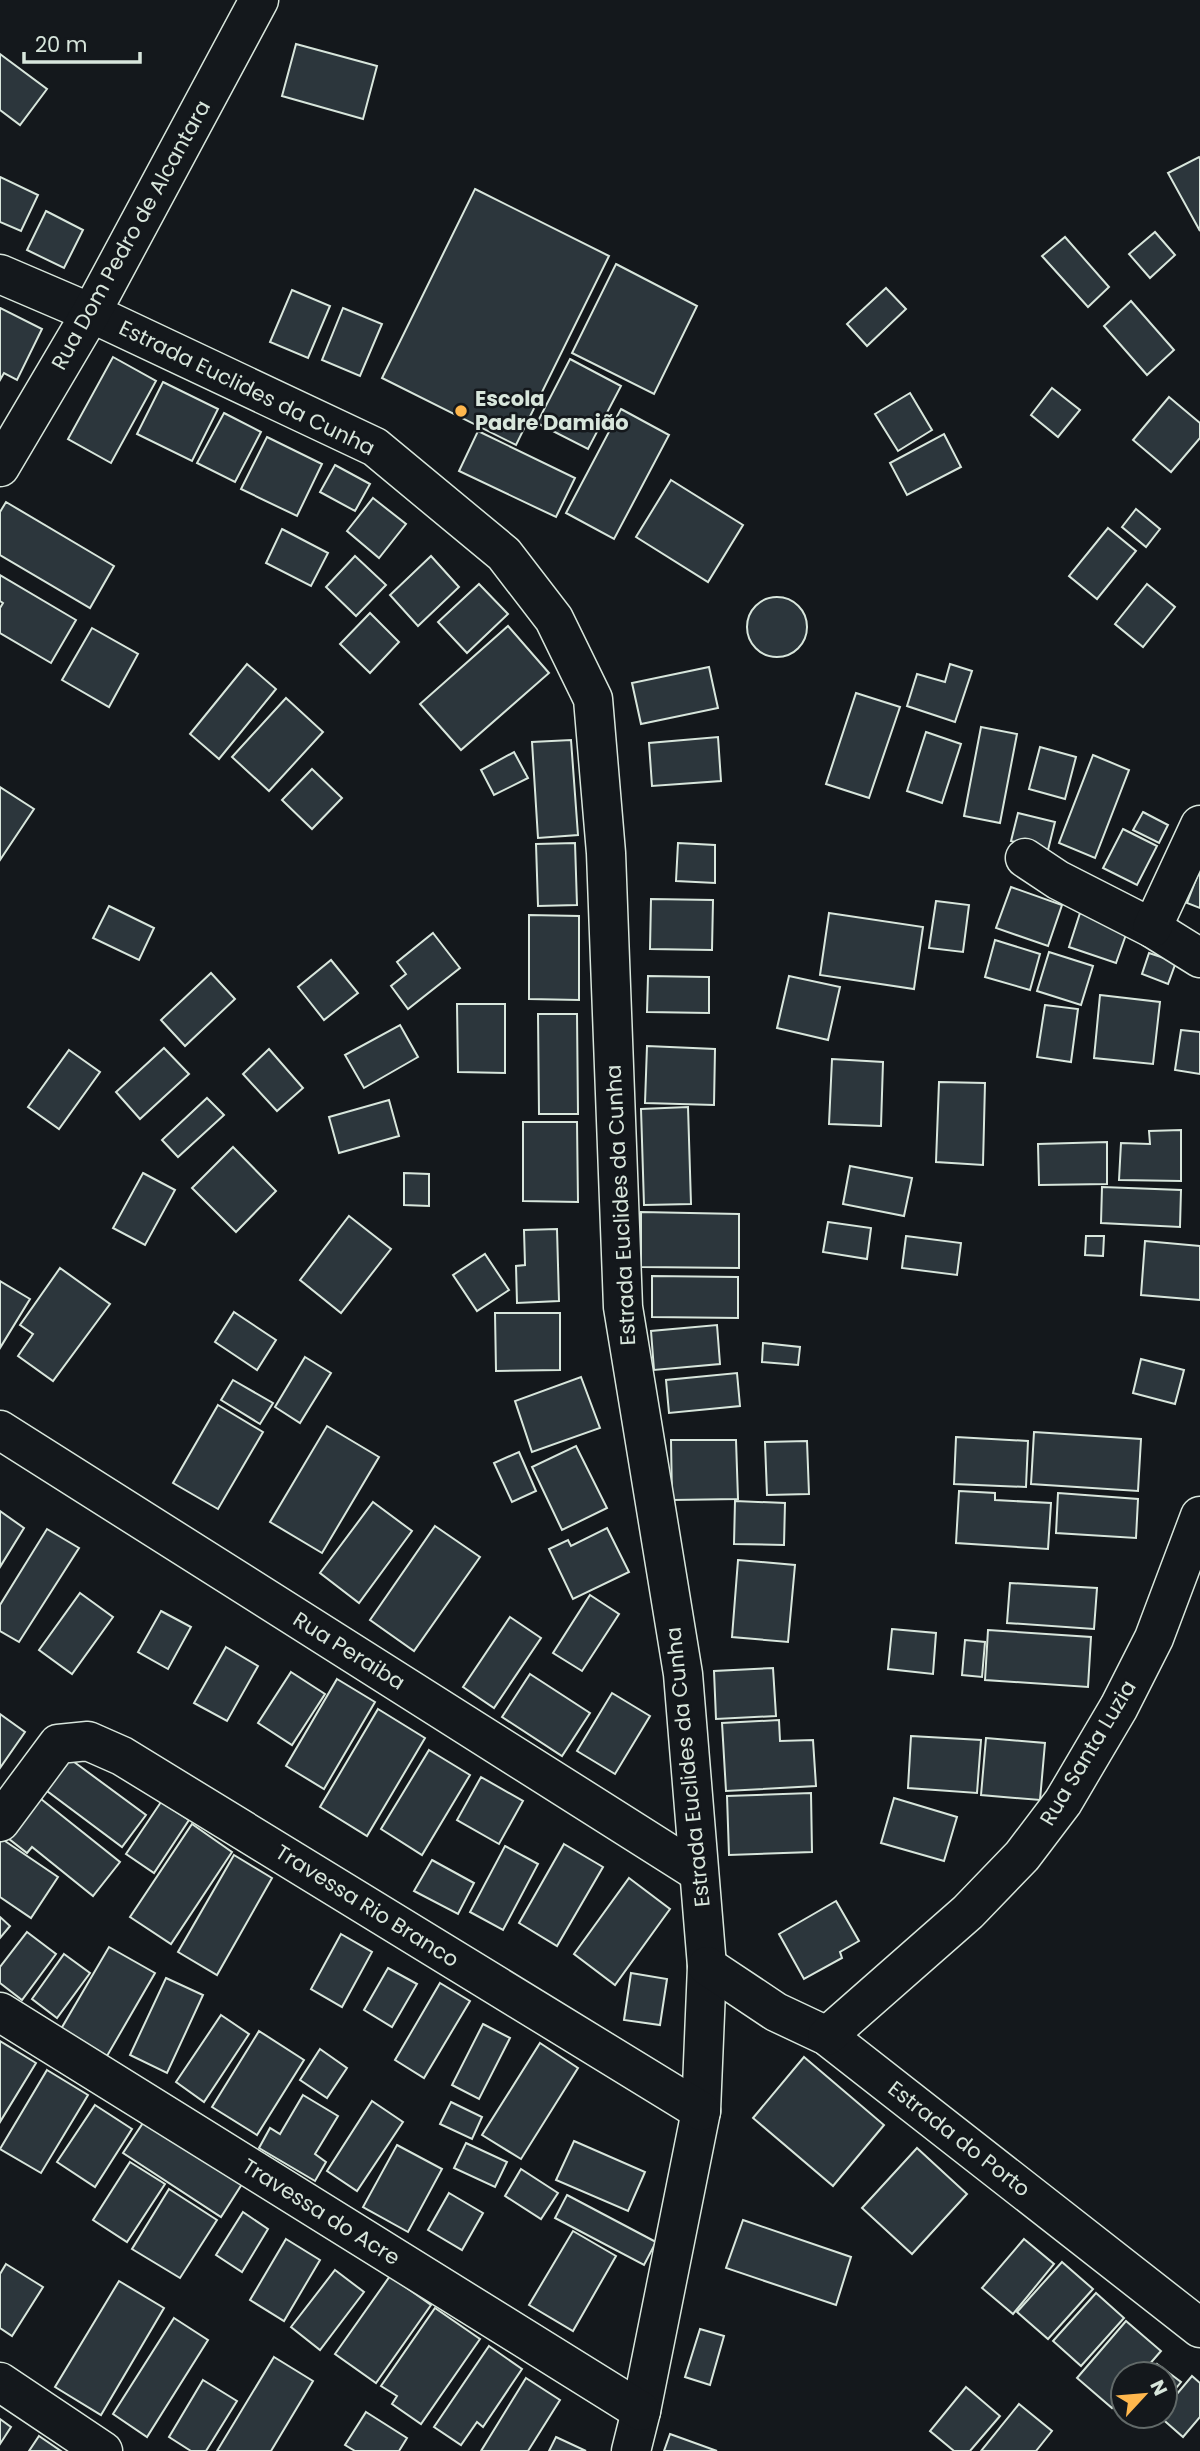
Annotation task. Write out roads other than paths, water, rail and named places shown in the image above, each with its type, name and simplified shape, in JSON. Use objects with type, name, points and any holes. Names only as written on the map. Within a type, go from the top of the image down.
[{"type":"street","name":"Rua Dom Pedro de Alcantara","points":[[0,467],[92,313],[259,0]]},
{"type":"street","name":"Estrada Euclides da Cunha","points":[[0,274],[92,313],[375,447],[504,554],[554,619],[593,699],[606,853],[623,1307],[683,1674],[707,1966],[701,2110],[631,2451]]},
{"type":"street","points":[[1152,928],[1200,825]]},
{"type":"street","points":[[1025,858],[1058,880],[1152,928],[1200,958]]},
{"type":"street","name":"Rua Peraiba","points":[[0,1430],[698,1872]]},
{"type":"street","name":"Rua Santa Luzia","points":[[827,2036],[968,1912],[1022,1856],[1063,1802],[1119,1707],[1154,1638],[1200,1516]]},
{"type":"street","name":"Travessa Rio Branco","points":[[0,1822],[58,1744],[88,1741],[122,1756],[701,2110]]},
{"type":"street","name":"Estrada do Porto","points":[[707,1966],[776,2012],[827,2036],[1200,2328]]},
{"type":"street","name":"Travessa do Acre","points":[[0,2012],[641,2411]]},
{"type":"street","points":[[0,2382],[103,2451]]},
{"type":"place","name":"Escola Padre Damião","points":[[461,411]]}]
